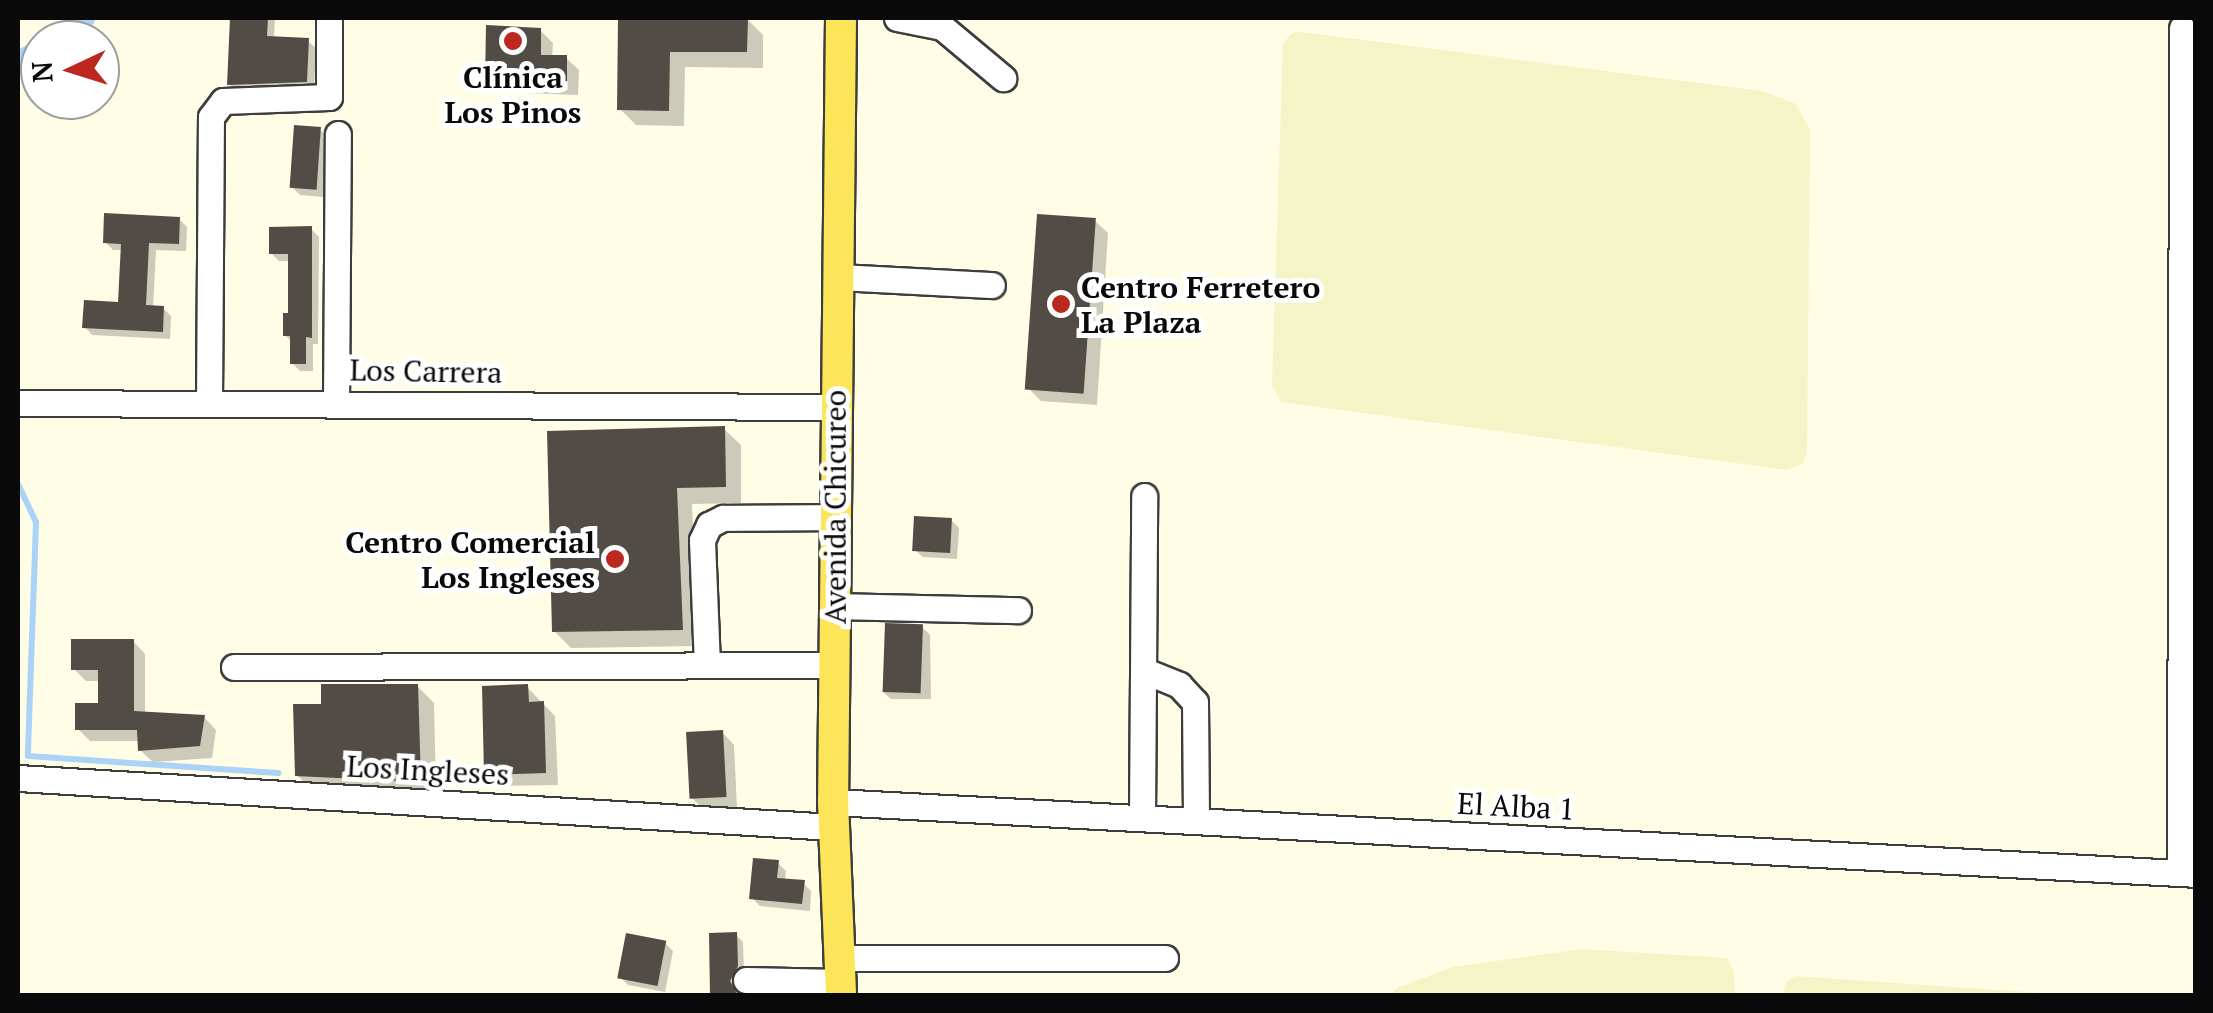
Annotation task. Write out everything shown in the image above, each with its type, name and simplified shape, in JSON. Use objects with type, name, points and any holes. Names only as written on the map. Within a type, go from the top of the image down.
[{"type":"main road","name":"Avenida Chicureo","points":[[840,979],[834,814],[833,516],[841,18]]},
{"type":"street","points":[[209,401],[211,118],[223,101],[328,96],[329,18]]},
{"type":"street","points":[[896,18],[942,27],[1003,78]]},
{"type":"street","points":[[2182,28],[2188,873]]},
{"type":"street","points":[[336,402],[338,134]]},
{"type":"street","points":[[837,277],[992,284]]},
{"type":"street","name":"Los Carrera","points":[[18,403],[834,407]]},
{"type":"street","points":[[1142,817],[1144,496]]},
{"type":"street","points":[[707,664],[702,540],[710,525],[723,518],[833,516]]},
{"type":"street","points":[[835,606],[1018,610]]},
{"type":"street","points":[[234,667],[834,666]]},
{"type":"street","points":[[1145,671],[1180,685],[1194,702],[1196,820]]},
{"type":"street","name":"Los Ingleses","points":[[18,778],[834,814]]},
{"type":"street","name":"El Alba 1","points":[[834,814],[1142,817],[2188,873]]},
{"type":"street","points":[[746,980],[840,979],[1166,958]]},
{"type":"green space","points":[[1292,33],[1762,91],[1796,104],[1810,130],[1807,452],[1803,464],[1787,470],[1281,402],[1272,385],[1283,43]]},
{"type":"green space","points":[[1582,949],[1727,958],[1734,972],[1735,995],[1389,995],[1397,988],[1452,967]]},
{"type":"green space","points":[[1795,976],[2072,995],[1782,995],[1786,982]]},
{"type":"building","points":[[230,18],[268,18],[267,36],[309,38],[307,82],[227,85]]},
{"type":"building","points":[[618,18],[748,18],[747,52],[670,52],[669,111],[617,110]]},
{"type":"building","name":"Clínica Los Pinos","points":[[486,25],[541,28],[541,55],[567,55],[567,84],[485,81]]},
{"type":"building","points":[[294,125],[321,127],[317,190],[290,188]]},
{"type":"building","points":[[104,213],[180,217],[179,244],[149,243],[146,305],[164,306],[163,332],[82,328],[84,300],[118,302],[121,244],[103,243]]},
{"type":"building","name":"Centro Ferretero La Plaza","points":[[1037,214],[1096,218],[1084,394],[1025,390]]},
{"type":"building","points":[[312,226],[312,338],[306,337],[306,364],[290,364],[290,336],[283,336],[283,313],[288,313],[288,254],[269,254],[269,227]]},
{"type":"building","name":"Centro Comercial Los Ingleses","points":[[725,426],[726,487],[677,488],[683,630],[552,632],[547,431]]},
{"type":"building","points":[[914,516],[952,518],[950,553],[912,551]]},
{"type":"building","points":[[885,623],[923,624],[921,693],[883,692]]},
{"type":"building","points":[[71,639],[134,639],[134,711],[205,715],[200,746],[138,751],[137,730],[75,730],[75,703],[98,703],[98,670],[71,670]]},
{"type":"building","points":[[321,684],[418,684],[421,782],[295,776],[293,704],[321,704]]},
{"type":"building","points":[[528,684],[529,702],[544,701],[546,773],[484,775],[482,686]]},
{"type":"building","points":[[723,730],[727,797],[690,799],[686,732]]},
{"type":"building","points":[[753,858],[779,860],[777,878],[805,880],[802,904],[749,899]]},
{"type":"building","points":[[737,932],[738,966],[730,981],[738,996],[710,996],[709,933]]},
{"type":"building","points":[[626,933],[666,941],[657,986],[617,978]]},
{"type":"waterway","points":[[18,484],[36,522],[28,756],[278,773]]},
{"type":"place","name":"Clínica Los Pinos","points":[[513,41]]},
{"type":"place","name":"Centro Ferretero La Plaza","points":[[1061,304]]},
{"type":"place","name":"Centro Comercial Los Ingleses","points":[[615,559]]}]
